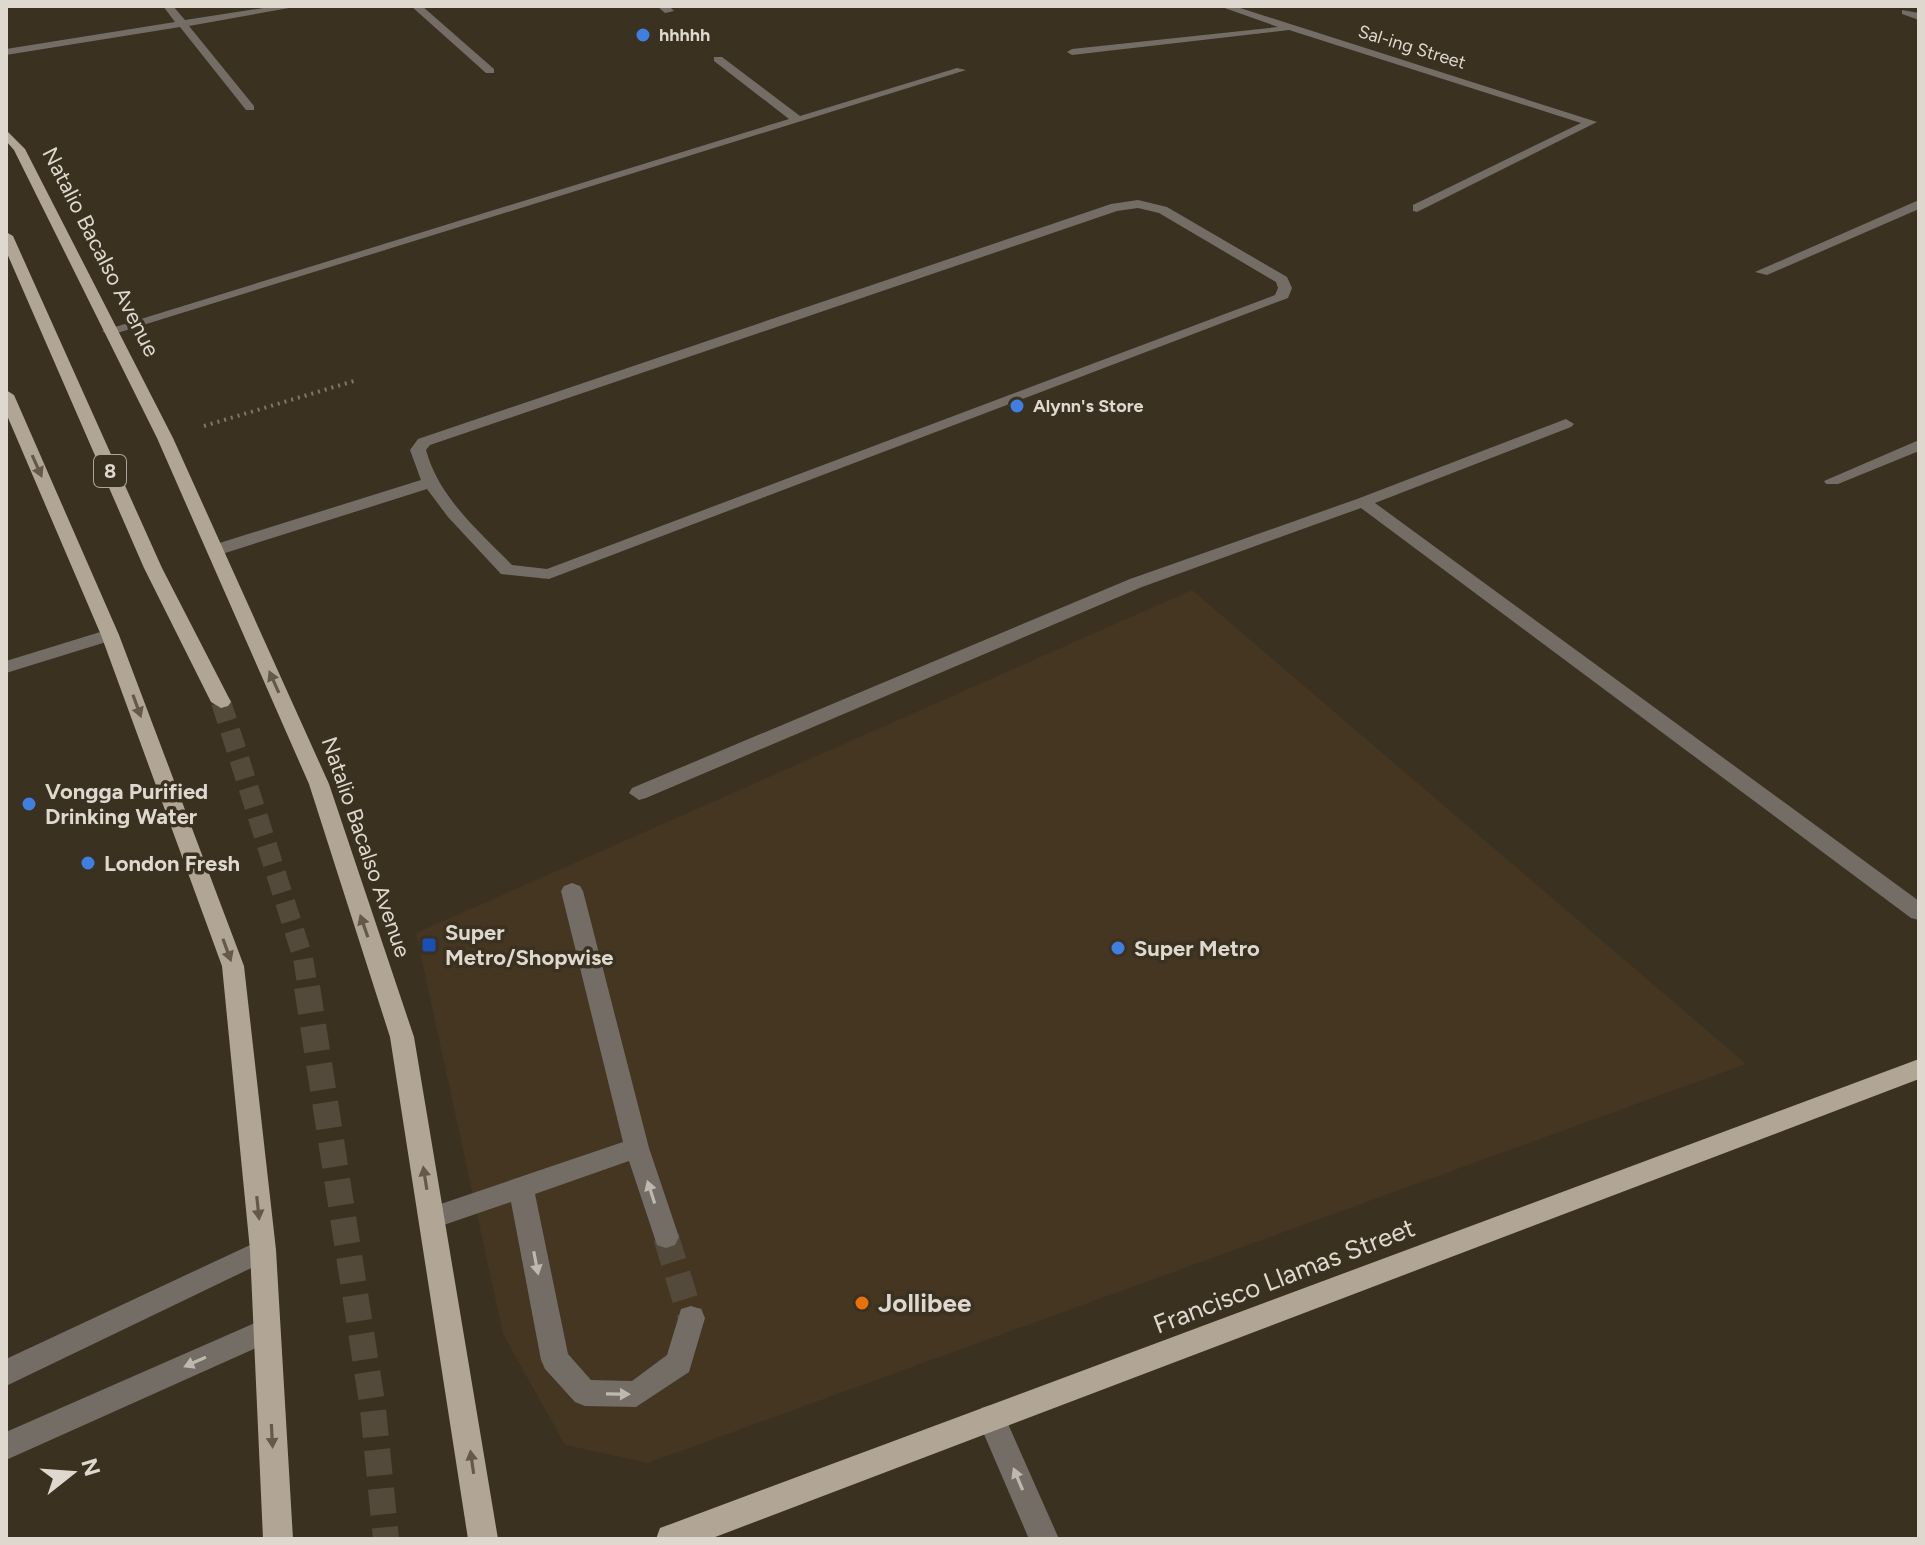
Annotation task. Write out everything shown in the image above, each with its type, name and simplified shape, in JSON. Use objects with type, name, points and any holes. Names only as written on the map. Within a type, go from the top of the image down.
[{"type":"main road","name":"Natalio Bacalso Avenue","points":[[6,134],[19,149],[165,438],[319,784],[402,1037],[483,1539]]},
{"type":"main road","name":"8","points":[[6,236],[153,568],[221,702]]},
{"type":"main road","points":[[6,395],[110,635],[233,966],[263,1250],[278,1539]]},
{"type":"main road","name":"Francisco Llamas Street","points":[[671,1539],[1919,1069]]},
{"type":"street","points":[[168,6],[250,108]]},
{"type":"street","points":[[6,52],[295,6]]},
{"type":"street","points":[[416,6],[490,71]]},
{"type":"street","name":"Sal-ing Street","points":[[1224,6],[1591,122],[1417,208]]},
{"type":"street","points":[[1906,12],[1919,17]]},
{"type":"street","points":[[1072,52],[1292,29]]},
{"type":"street","points":[[718,59],[798,120]]},
{"type":"street","points":[[109,331],[961,70]]},
{"type":"street","points":[[1138,204],[1163,210],[1282,280],[1285,288],[1281,298],[549,574],[507,570],[429,483],[418,450],[424,442],[1115,207],[1138,204]]},
{"type":"street","points":[[1762,272],[1919,204]]},
{"type":"street","points":[[639,793],[1136,583],[1363,502],[1566,424]]},
{"type":"street","points":[[1832,481],[1919,445]]},
{"type":"street","points":[[216,550],[429,483]]},
{"type":"street","points":[[1363,502],[1919,912]]},
{"type":"street","points":[[6,667],[110,635]]},
{"type":"street","points":[[572,891],[637,1148],[666,1237]]},
{"type":"street","points":[[432,1218],[637,1148]]},
{"type":"street","points":[[521,1187],[555,1360],[585,1393],[636,1394],[679,1363],[691,1318]]},
{"type":"street","points":[[6,1373],[263,1250]]},
{"type":"street","points":[[6,1446],[266,1330]]},
{"type":"street","points":[[991,1418],[1044,1539]]},
{"type":"path","points":[[165,438],[354,381]]},
{"type":"shaded area","name":"Super Metro","points":[[1192,590],[1746,1064],[648,1463],[565,1445],[503,1334],[416,933]]},
{"type":"tunnel","points":[[221,702],[303,958],[308,989]]},
{"type":"tunnel","points":[[307,987],[373,1409],[386,1539]]},
{"type":"tunnel","points":[[666,1237],[691,1318]]},
{"type":"place","name":"hhhhh","points":[[643,35]]},
{"type":"place","name":"Alynn's Store","points":[[1017,406]]},
{"type":"place","name":"Vongga Purified Drinking Water","points":[[29,804]]},
{"type":"place","name":"London Fresh","points":[[88,863]]},
{"type":"place","name":"Super Metro/Shopwise","points":[[429,945]]},
{"type":"place","name":"Super Metro","points":[[1118,948]]},
{"type":"place","name":"Jollibee","points":[[862,1303]]}]
